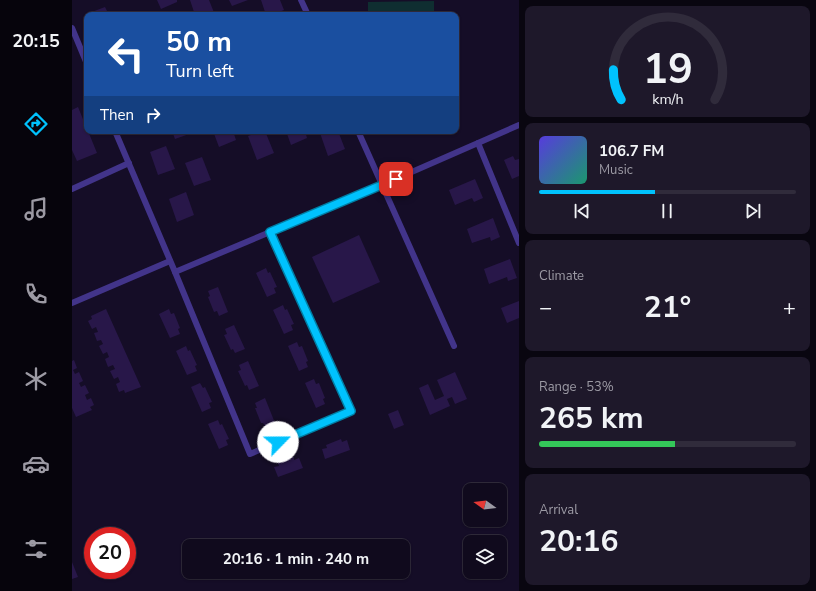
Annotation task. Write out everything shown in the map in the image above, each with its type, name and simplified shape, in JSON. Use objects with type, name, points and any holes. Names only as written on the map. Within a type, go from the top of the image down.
[{"type":"lane","points":[[301,0],[307,12]]},
{"type":"lane","points":[[72,28],[84,57]]},
{"type":"lane","points":[[175,272],[382,185],[519,125]]},
{"type":"lane","points":[[117,134],[250,454],[351,411],[270,232]]},
{"type":"lane","points":[[359,134],[454,346]]},
{"type":"lane","points":[[478,142],[519,244]]},
{"type":"lane","points":[[72,188],[129,163]]},
{"type":"lane","points":[[72,303],[170,261]]},
{"type":"green space","points":[[434,1],[434,12],[368,12],[368,2]]},
{"type":"building","points":[[157,0],[177,0],[177,2],[161,9]]},
{"type":"building","points":[[190,0],[209,0],[214,12],[194,12]]},
{"type":"building","points":[[229,0],[248,0],[232,6]]},
{"type":"building","points":[[261,0],[280,0],[284,10],[279,12],[265,12]]},
{"type":"building","points":[[105,7],[108,12],[92,12]]},
{"type":"building","points":[[78,107],[84,122],[84,134],[89,134],[97,153],[77,161],[72,150],[72,110]]},
{"type":"building","points":[[173,134],[189,134],[175,139]]},
{"type":"building","points":[[214,134],[234,134],[236,140],[219,147]]},
{"type":"building","points":[[254,134],[266,134],[274,153],[257,160],[248,136]]},
{"type":"building","points":[[287,134],[306,134],[307,138],[291,145]]},
{"type":"building","points":[[320,134],[339,134],[345,149],[328,156]]},
{"type":"building","points":[[166,146],[175,169],[158,175],[150,152]]},
{"type":"building","points":[[513,156],[515,160],[519,159],[519,176],[512,179],[504,160]]},
{"type":"building","points":[[202,157],[211,180],[194,186],[185,163]]},
{"type":"building","points":[[475,179],[483,198],[474,202],[472,198],[455,205],[449,190]]},
{"type":"building","points":[[186,192],[194,215],[177,222],[169,199]]},
{"type":"building","points":[[493,218],[500,237],[491,241],[490,237],[472,243],[467,229]]},
{"type":"building","points":[[359,235],[380,282],[333,303],[312,257]]},
{"type":"building","points":[[510,259],[517,278],[508,281],[507,277],[489,284],[484,269]]},
{"type":"building","points":[[266,268],[268,273],[270,272],[277,287],[274,288],[276,293],[267,297],[256,273]]},
{"type":"building","points":[[218,287],[228,312],[219,316],[217,311],[214,312],[208,297],[210,296],[208,291]]},
{"type":"building","points":[[519,301],[519,318],[507,323],[501,308]]},
{"type":"building","points":[[283,305],[285,310],[287,309],[294,324],[291,325],[293,330],[284,334],[273,310]]},
{"type":"building","points":[[106,309],[141,387],[125,393],[124,390],[119,392],[116,384],[120,382],[118,377],[114,379],[110,371],[115,369],[113,365],[108,367],[105,359],[109,357],[107,352],[103,354],[99,346],[103,344],[101,340],[97,341],[94,333],[98,332],[96,327],[92,329],[88,321],[92,319],[91,316]]},
{"type":"building","points":[[169,309],[171,314],[174,313],[180,328],[178,329],[180,334],[170,338],[159,314]]},
{"type":"building","points":[[234,325],[245,349],[235,353],[233,349],[231,350],[224,335],[227,334],[225,329]]},
{"type":"building","points":[[297,342],[299,347],[302,346],[308,361],[306,362],[308,367],[299,371],[288,346]]},
{"type":"building","points":[[186,346],[188,351],[190,350],[197,365],[195,366],[197,371],[187,375],[176,351]]},
{"type":"building","points":[[74,360],[77,368],[73,370],[75,374],[79,372],[83,381],[79,383],[81,387],[85,385],[89,393],[85,395],[87,400],[91,398],[94,405],[90,407],[92,410],[76,417],[72,408],[72,361]]},
{"type":"building","points":[[248,361],[259,386],[249,390],[247,385],[245,386],[238,371],[241,370],[239,365]]},
{"type":"building","points":[[455,372],[467,399],[455,404],[452,397],[447,399],[450,406],[430,415],[419,388],[428,384],[435,400],[444,396],[437,380]]},
{"type":"building","points":[[314,379],[316,384],[319,383],[325,398],[323,399],[325,404],[316,408],[305,383]]},
{"type":"building","points":[[200,383],[203,388],[205,387],[212,402],[209,403],[211,408],[202,412],[191,387]]},
{"type":"building","points":[[265,398],[275,423],[266,427],[263,423],[261,423],[255,408],[257,408],[255,403]]},
{"type":"building","points":[[398,410],[404,425],[394,429],[388,414]]},
{"type":"building","points":[[218,420],[220,425],[222,424],[229,439],[226,440],[228,445],[219,449],[208,424]]},
{"type":"building","points":[[341,439],[342,442],[347,440],[350,450],[325,459],[322,449],[327,448],[326,445]]},
{"type":"building","points":[[294,457],[294,460],[299,458],[303,468],[278,477],[274,467],[279,466],[278,463]]},
{"type":"building","points":[[72,562],[78,577],[72,579]]},
{"type":"route","points":[[278,442],[351,411],[270,232],[396,179]]}]
